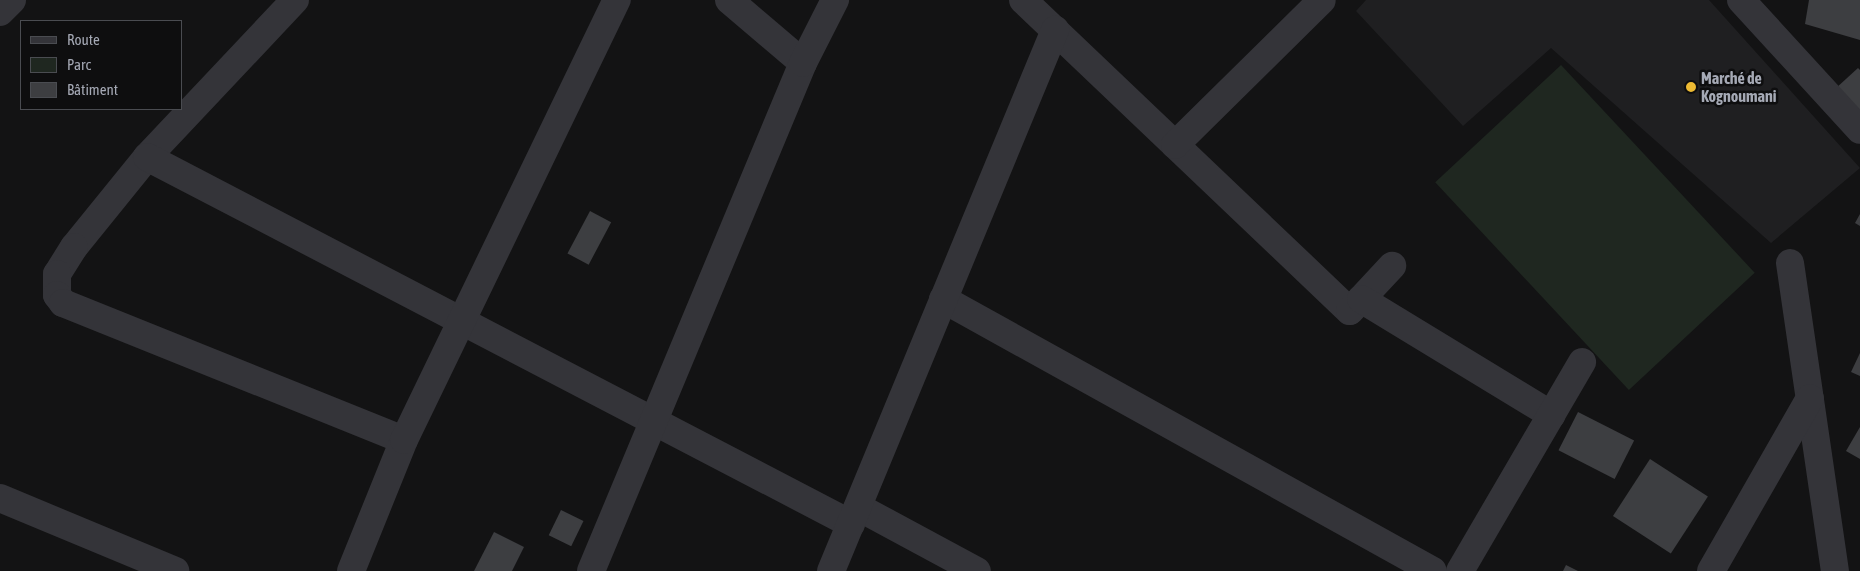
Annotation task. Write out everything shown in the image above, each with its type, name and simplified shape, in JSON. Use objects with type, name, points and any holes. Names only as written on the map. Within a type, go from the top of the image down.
[{"type":"street","points":[[0,12],[12,0]]},
{"type":"street","points":[[295,0],[147,157],[56,274],[57,296],[63,303],[404,440]]},
{"type":"street","points":[[351,571],[404,440],[617,0]]},
{"type":"street","points":[[729,0],[803,63]]},
{"type":"street","points":[[591,571],[803,63],[835,0]]},
{"type":"street","points":[[1023,0],[1350,312],[1392,266]]},
{"type":"street","points":[[1175,145],[1322,0]]},
{"type":"street","points":[[1741,0],[1860,130]]},
{"type":"street","points":[[832,571],[1055,30]]},
{"type":"street","points":[[147,157],[654,420],[977,571]]},
{"type":"street","points":[[1790,263],[1835,571]]},
{"type":"street","points":[[944,299],[1433,571]]},
{"type":"street","points":[[1361,299],[1552,415]]},
{"type":"street","points":[[1460,571],[1582,362]]},
{"type":"street","points":[[1710,571],[1810,398]]},
{"type":"street","points":[[0,498],[175,571]]},
{"type":"shaded area","name":"Marché de Kognoumani","points":[[1366,0],[1709,0],[1860,168],[1771,243],[1551,48],[1463,126],[1356,11]]},
{"type":"green space","points":[[1561,65],[1755,273],[1629,390],[1435,182]]},
{"type":"building","points":[[1809,0],[1860,0],[1860,40],[1805,24]]},
{"type":"building","points":[[1858,68],[1860,70],[1860,117],[1835,89]]},
{"type":"building","points":[[590,211],[611,222],[589,265],[567,253]]},
{"type":"building","points":[[1860,214],[1860,226],[1855,223]]},
{"type":"building","points":[[1860,353],[1860,376],[1851,372]]},
{"type":"building","points":[[1578,412],[1634,441],[1615,479],[1558,450]]},
{"type":"building","points":[[1860,427],[1860,459],[1846,451]]},
{"type":"building","points":[[1650,459],[1708,497],[1671,554],[1613,516]]},
{"type":"building","points":[[561,510],[583,521],[571,546],[549,535]]},
{"type":"building","points":[[494,532],[524,547],[512,571],[474,571]]},
{"type":"building","points":[[1566,565],[1578,571],[1563,571]]},
{"type":"place","name":"Marché de Kognoumani","points":[[1691,87]]}]
